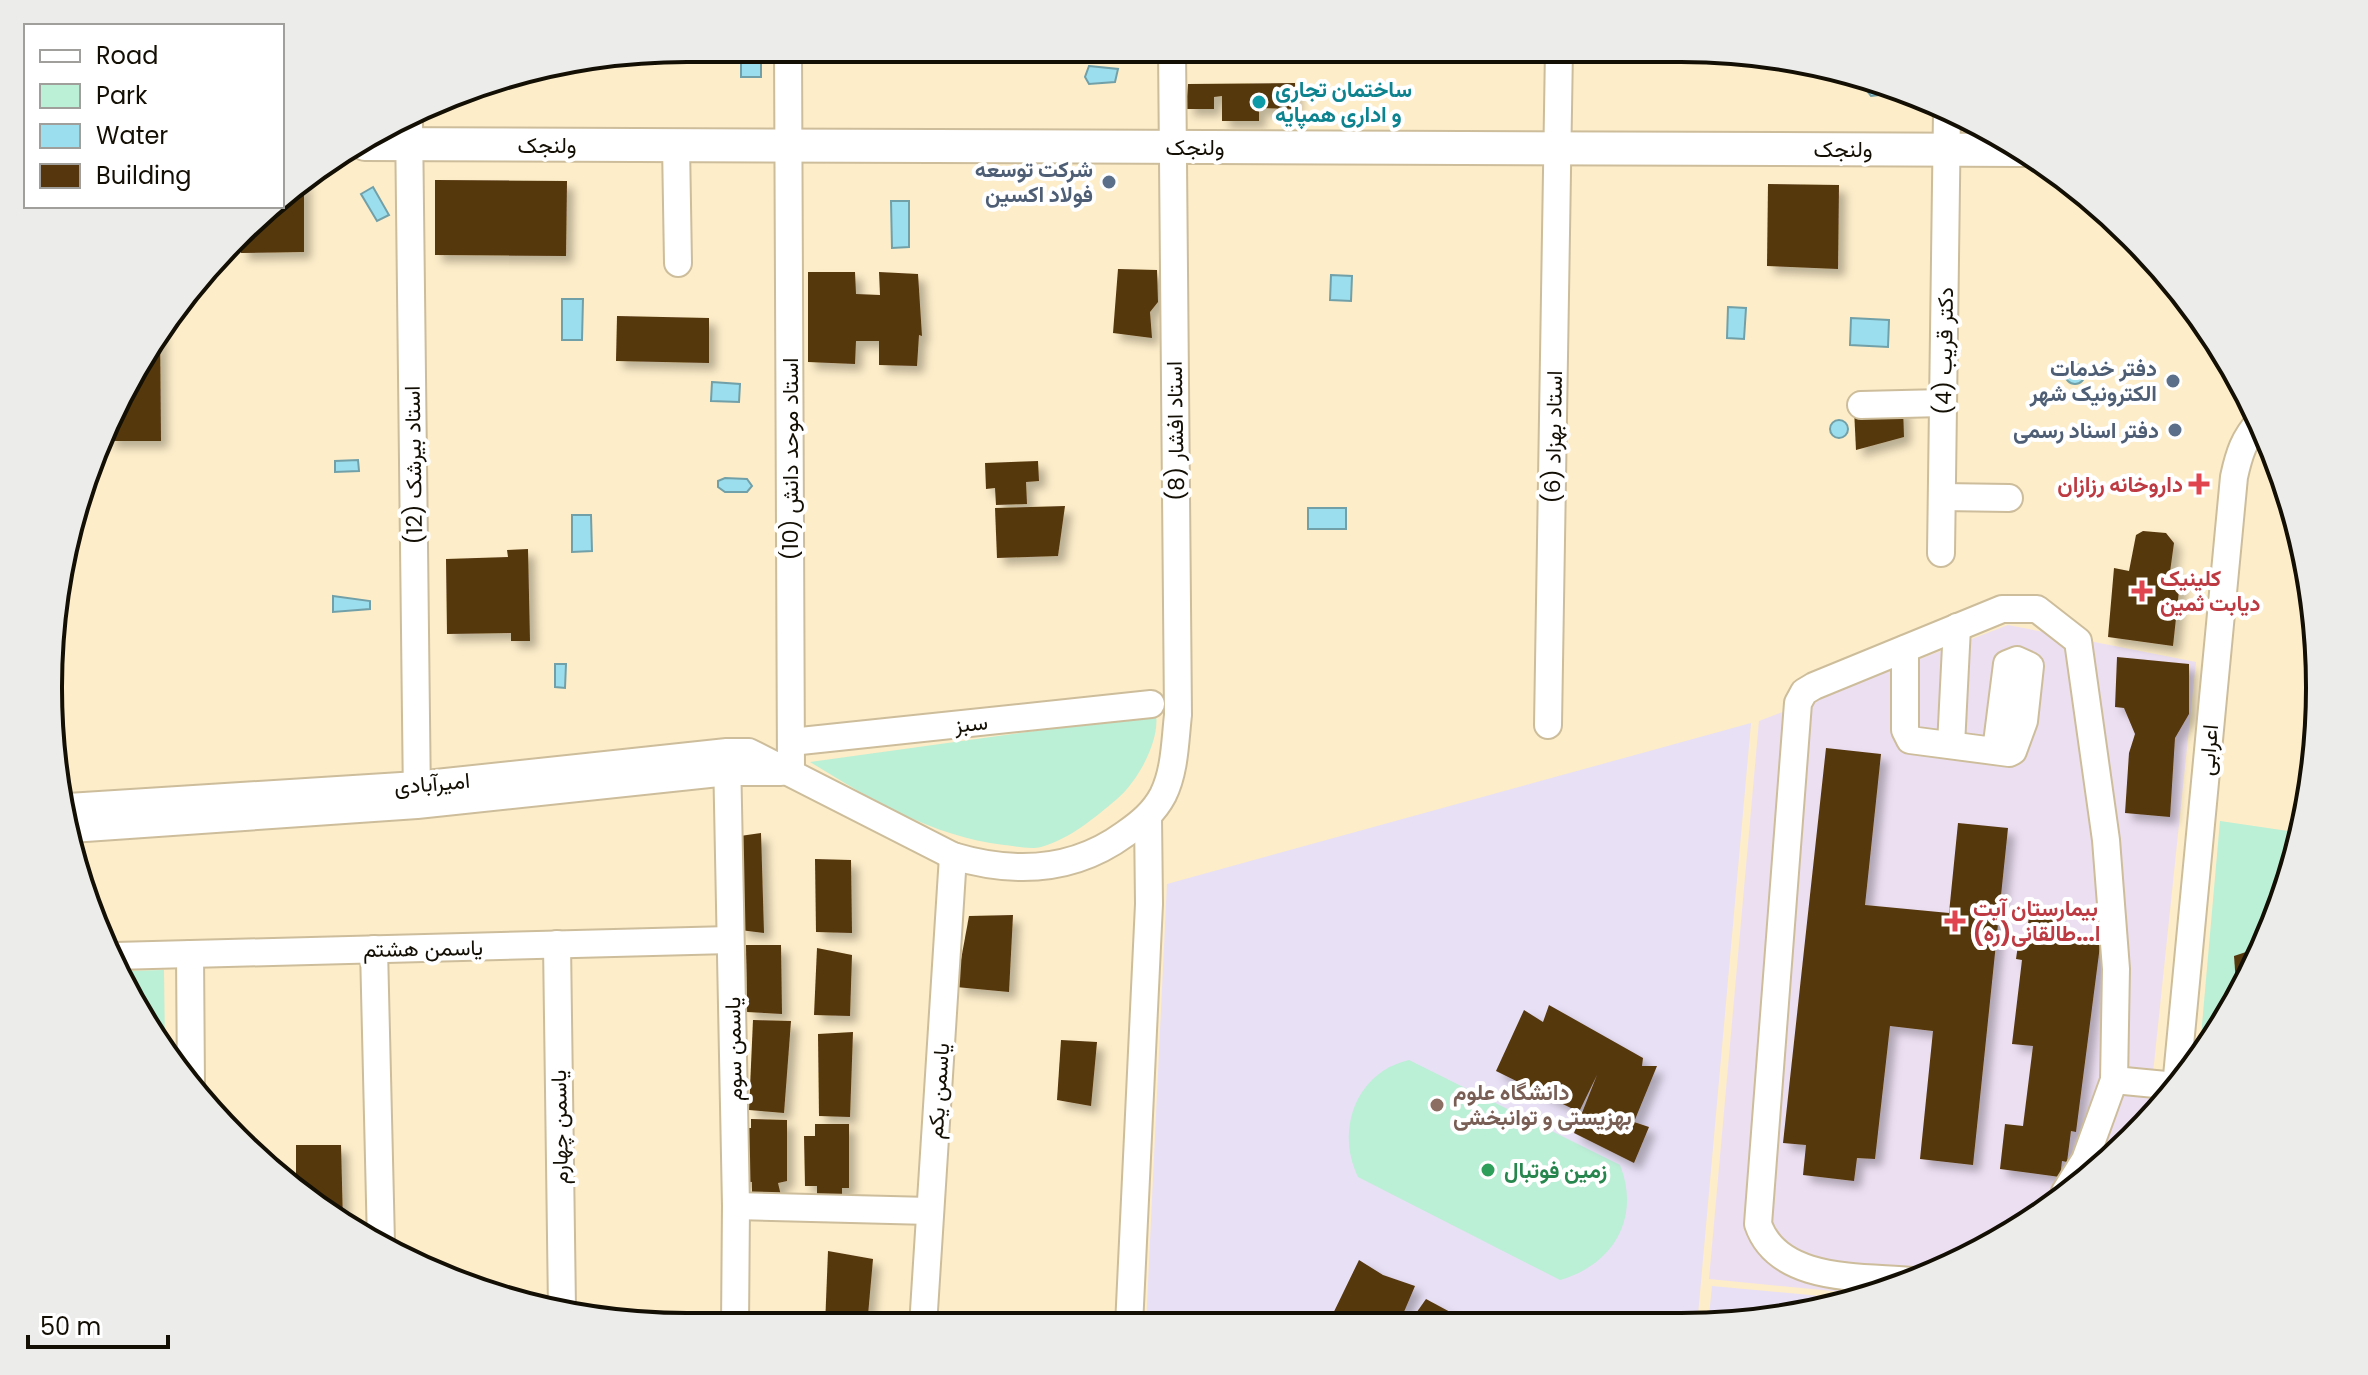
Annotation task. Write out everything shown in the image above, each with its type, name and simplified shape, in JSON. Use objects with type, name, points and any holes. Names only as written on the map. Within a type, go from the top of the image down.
[{"type":"main road","name":"ولنجک","points":[[410,133],[676,145],[2000,150]]},
{"type":"street","name":"استاد موحد دانش (10)","points":[[788,62],[791,772]]},
{"type":"street","name":"استاد افشار (8)","points":[[1172,62],[1178,715]]},
{"type":"street","name":"استاد بهزاد (6)","points":[[1548,725],[1559,62]]},
{"type":"street","name":"دکتر قریب (4)","points":[[1941,553],[1947,122]]},
{"type":"street","name":"استاد بیرشک (12)","points":[[410,133],[417,795]]},
{"type":"street","points":[[676,145],[678,263]]},
{"type":"street","points":[[1861,405],[1943,403]]},
{"type":"street","name":"اعرابی","points":[[2178,1067],[2234,477],[2239,453],[2250,431]]},
{"type":"street","points":[[1942,497],[2009,498]]},
{"type":"street","points":[[1886,1278],[1819,1272],[1779,1257],[1764,1241],[1758,1224],[1798,703],[1804,692],[1814,686],[2002,609],[2037,609],[2078,641],[2106,840],[2116,969],[2114,1080],[2079,1169]]},
{"type":"street","points":[[1951,745],[1957,627]]},
{"type":"street","points":[[1905,649],[1906,736],[1910,740],[1996,751]]},
{"type":"street","name":"سبز","points":[[791,742],[1151,704]]},
{"type":"street","name":"امیرآبادی","points":[[78,828],[727,762],[791,772],[953,856],[1006,867],[1050,866],[1075,862],[1117,840],[1148,817],[1164,793],[1171,771],[1178,715]]},
{"type":"street","name":"یاسمن سوم","points":[[727,762],[736,1206],[735,1313]]},
{"type":"street","name":"امیرآبادی","points":[[73,807],[417,795]]},
{"type":"street","points":[[1130,1313],[1149,904],[1148,817]]},
{"type":"street","name":"یاسمن یکم","points":[[924,1313],[953,856]]},
{"type":"street","name":"یاسمن هشتم","points":[[123,956],[730,940]]},
{"type":"street","name":"یاسمن چهارم","points":[[557,944],[562,1300]]},
{"type":"street","points":[[374,949],[381,1232]]},
{"type":"street","points":[[190,954],[191,1068]]},
{"type":"street","points":[[2114,1080],[2163,1085]]},
{"type":"street","points":[[736,1206],[930,1211]]},
{"type":"shaded area","name":"بیمارستان آیت ا...طالقانی(ره)","points":[[2008,625],[2196,662],[2150,1101],[2093,1158],[2028,1208],[1920,1265],[1842,1292],[1709,1279],[1759,721]]},
{"type":"shaded area","name":"دانشگاه علوم بهزیستی و توانبخشی","points":[[1751,723],[1698,1313],[1147,1313],[1167,884]]},
{"type":"shaded area","points":[[1712,1286],[1824,1296],[1762,1308],[1709,1312]]},
{"type":"green space","points":[[1156,714],[1151,748],[1140,771],[1125,791],[1072,833],[1037,848],[977,840],[927,825],[879,803],[810,762]]},
{"type":"green space","points":[[2220,821],[2289,831],[2273,889],[2258,927],[2201,1035]]},
{"type":"green space","points":[[164,970],[165,1031],[146,1000],[131,971]]},
{"type":"green space","name":"زمین فوتبال","points":[[1409,1060],[1620,1165],[1627,1203],[1618,1237],[1608,1251],[1579,1273],[1560,1280],[1358,1177],[1351,1159],[1349,1141],[1355,1105],[1375,1077]]},
{"type":"water","points":[[741,62],[761,62],[761,77],[741,77]]},
{"type":"water","points":[[1089,66],[1118,69],[1115,82],[1089,84],[1085,77]]},
{"type":"water","points":[[373,187],[389,215],[377,221],[361,194]]},
{"type":"water","points":[[891,201],[909,201],[909,247],[892,248]]},
{"type":"water","points":[[1331,275],[1352,276],[1351,301],[1330,300]]},
{"type":"water","points":[[562,299],[583,299],[582,340],[562,340]]},
{"type":"water","points":[[1728,307],[1746,308],[1744,339],[1727,338]]},
{"type":"water","points":[[1851,318],[1889,320],[1888,347],[1850,345]]},
{"type":"water","points":[[2075,364],[2082,367],[2085,374],[2082,381],[2075,384],[2068,381],[2065,374],[2068,367]]},
{"type":"water","points":[[712,382],[740,384],[739,402],[711,401]]},
{"type":"water","points":[[1839,420],[1848,429],[1839,438],[1830,429]]},
{"type":"water","points":[[358,460],[359,471],[335,472],[335,461]]},
{"type":"water","points":[[725,478],[747,479],[752,486],[747,492],[725,492],[718,487],[718,481]]},
{"type":"water","points":[[1308,508],[1346,508],[1346,529],[1308,529]]},
{"type":"water","points":[[572,515],[591,515],[592,551],[572,552]]},
{"type":"water","points":[[333,596],[370,601],[370,609],[333,612]]},
{"type":"water","points":[[555,664],[566,664],[565,688],[555,687]]},
{"type":"building","name":"ساختمان تجاری و اداری همپایه","points":[[1295,83],[1295,109],[1259,108],[1259,121],[1222,121],[1222,96],[1214,97],[1214,109],[1186,109],[1188,84]]},
{"type":"building","points":[[435,180],[567,181],[566,256],[435,255]]},
{"type":"building","points":[[1768,184],[1839,185],[1838,269],[1767,266]]},
{"type":"building","points":[[304,193],[304,252],[241,253],[245,245]]},
{"type":"building","points":[[1118,269],[1157,270],[1158,302],[1150,312],[1152,338],[1113,333]]},
{"type":"building","points":[[808,272],[855,272],[856,294],[880,295],[879,272],[918,274],[922,336],[919,335],[917,366],[879,365],[879,341],[856,341],[855,364],[808,362]]},
{"type":"building","points":[[617,316],[709,318],[709,363],[616,361]]},
{"type":"building","points":[[160,351],[161,441],[113,441]]},
{"type":"building","points":[[1903,407],[1904,437],[1856,450],[1854,409]]},
{"type":"building","points":[[1038,461],[1039,481],[1026,482],[1027,504],[996,505],[995,488],[986,489],[985,463]]},
{"type":"building","points":[[1065,506],[1058,556],[997,558],[995,508]]},
{"type":"building","points":[[2143,531],[2166,533],[2174,543],[2170,572],[2181,572],[2173,646],[2108,637],[2114,568],[2129,571],[2136,535]]},
{"type":"building","points":[[528,549],[530,641],[511,641],[511,633],[447,634],[446,559],[508,557],[507,550]]},
{"type":"building","points":[[2117,657],[2189,664],[2189,714],[2175,738],[2170,817],[2125,813],[2129,753],[2135,734],[2124,708],[2115,707]]},
{"type":"building","points":[[1826,748],[1881,754],[1865,905],[1949,913],[1958,823],[2008,828],[1973,1165],[1920,1159],[1933,1031],[1890,1026],[1875,1159],[1857,1158],[1854,1181],[1803,1175],[1806,1145],[1783,1143]]},
{"type":"building","points":[[761,833],[764,933],[740,930],[740,836]]},
{"type":"building","points":[[815,859],[851,860],[852,933],[816,932]]},
{"type":"building","points":[[2030,906],[2055,909],[2052,932],[2101,938],[2076,1132],[2071,1131],[2067,1162],[2062,1161],[2060,1177],[2000,1169],[2005,1124],[2023,1126],[2033,1046],[2012,1044],[2022,960],[2016,959],[2019,938],[2027,933]]},
{"type":"building","points":[[1013,915],[1009,992],[956,987],[969,916]]},
{"type":"building","points":[[746,945],[781,945],[782,1014],[747,1012]]},
{"type":"building","points":[[817,948],[852,955],[850,1016],[814,1015]]},
{"type":"building","points":[[2247,952],[2235,975],[2234,956]]},
{"type":"building","points":[[1549,1005],[1643,1058],[1642,1066],[1657,1066],[1634,1122],[1649,1127],[1634,1163],[1574,1133],[1597,1075],[1579,1112],[1496,1071],[1524,1010],[1543,1022]]},
{"type":"building","points":[[753,1020],[791,1021],[784,1113],[749,1110]]},
{"type":"building","points":[[853,1032],[850,1117],[819,1116],[818,1034]]},
{"type":"building","points":[[1061,1040],[1097,1042],[1091,1106],[1057,1100]]},
{"type":"building","points":[[751,1119],[787,1120],[787,1181],[778,1183],[783,1204],[752,1204],[752,1182],[739,1181],[741,1128],[751,1128]]},
{"type":"building","points":[[815,1124],[849,1124],[849,1188],[842,1188],[842,1206],[817,1206],[817,1186],[805,1186],[804,1136],[815,1136]]},
{"type":"building","points":[[296,1145],[341,1145],[343,1210],[307,1184],[296,1175]]},
{"type":"building","points":[[828,1251],[873,1259],[868,1313],[826,1313]]},
{"type":"building","points":[[1359,1260],[1383,1275],[1415,1286],[1404,1313],[1333,1313]]},
{"type":"building","points":[[1426,1299],[1452,1313],[1416,1313]]},
{"type":"place","name":"ساختمان تجاری و اداری همپایه","points":[[1259,102]]},
{"type":"place","name":"شرکت توسعه فولاد اکسین","points":[[1109,182]]},
{"type":"place","name":"دفتر خدمات الکترونیک شهر","points":[[2173,381]]},
{"type":"place","name":"دفتر اسناد رسمی","points":[[2175,430]]},
{"type":"place","name":"داروخانه رزازان","points":[[2199,484]]},
{"type":"place","name":"کلینیک دیابت ثمین","points":[[2142,591]]},
{"type":"place","name":"بیمارستان آیت ا...طالقانی(ره)","points":[[1955,921]]},
{"type":"place","name":"دانشگاه علوم بهزیستی و توانبخشی","points":[[1437,1105]]},
{"type":"place","name":"زمین فوتبال","points":[[1488,1170]]}]
